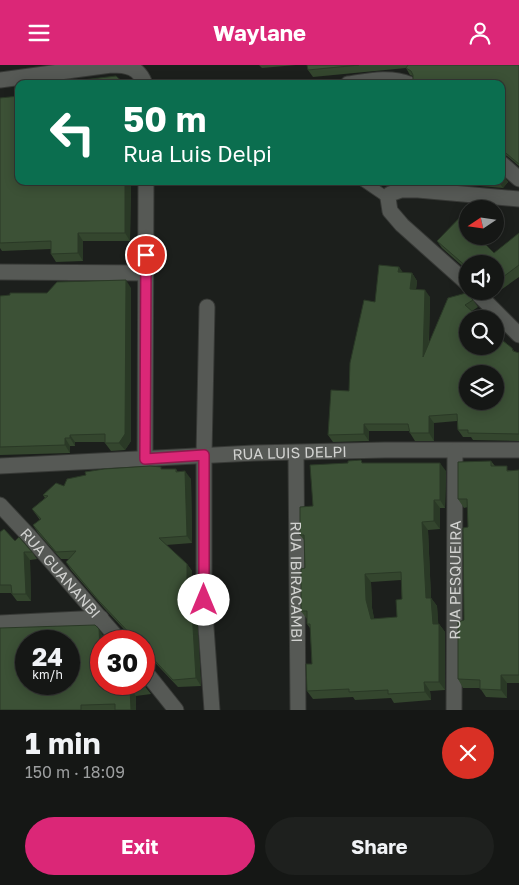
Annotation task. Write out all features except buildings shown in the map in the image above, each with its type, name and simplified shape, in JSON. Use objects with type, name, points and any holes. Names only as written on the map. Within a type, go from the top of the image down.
[{"type":"street","points":[[0,80],[111,65],[125,65],[138,72],[142,80]]},
{"type":"street","points":[[372,80],[397,80]]},
{"type":"street","points":[[505,167],[519,179]]},
{"type":"street","points":[[145,459],[146,185]]},
{"type":"street","points":[[459,276],[402,225],[390,211],[388,198],[390,194],[401,190],[418,190],[519,199]]},
{"type":"street","points":[[0,272],[146,273]]},
{"type":"street","points":[[483,300],[519,335]]},
{"type":"street","points":[[207,307],[204,600],[212,710]]},
{"type":"street","name":"RUA LUIS DELPI","points":[[0,466],[204,455],[385,450],[519,450]]},
{"type":"street","name":"RUA PESQUEIRA","points":[[454,710],[455,451]]},
{"type":"street","name":"RUA IBIRACAMBI","points":[[296,453],[298,710]]},
{"type":"street","name":"RUA GUANANBI","points":[[0,505],[111,630]]},
{"type":"street","points":[[0,623],[101,618]]},
{"type":"street","points":[[155,684],[176,710]]},
{"type":"lane","points":[[369,185],[388,198]]},
{"type":"route","points":[[146,255],[145,459],[204,455],[204,600]]}]
